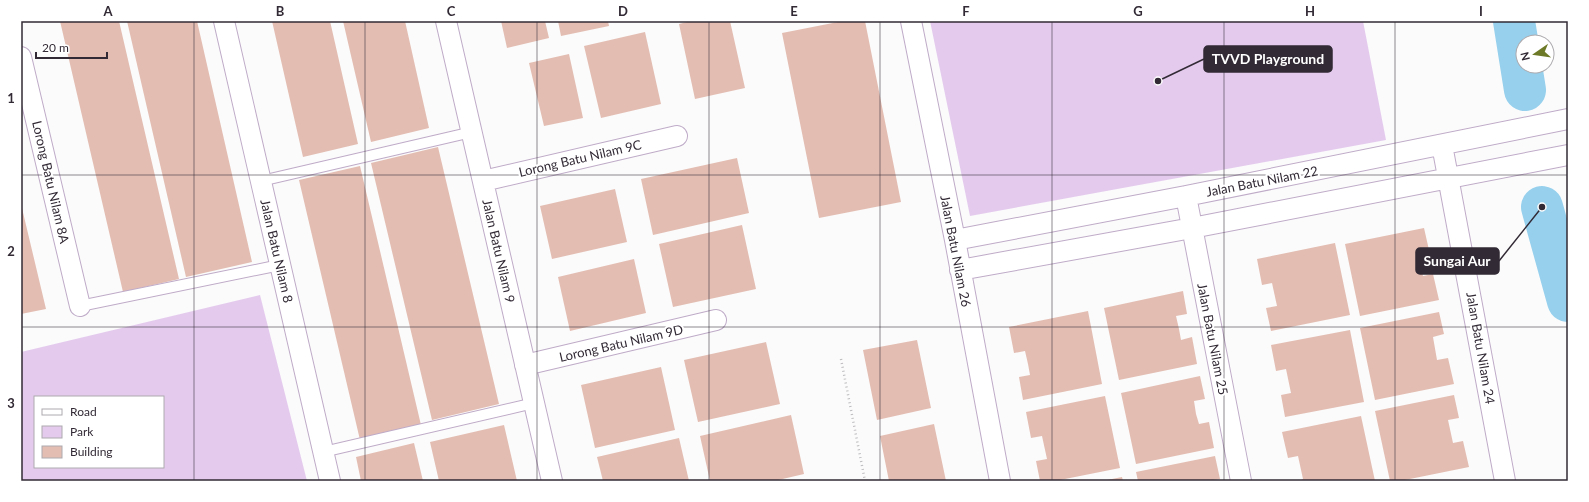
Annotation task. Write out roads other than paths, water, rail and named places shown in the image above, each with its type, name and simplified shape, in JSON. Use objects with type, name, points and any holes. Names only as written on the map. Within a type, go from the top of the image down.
[{"type":"street","name":"Jalan Batu Nilam 8","points":[[224,21],[330,481]]},
{"type":"street","name":"Jalan Batu Nilam 9","points":[[446,21],[552,481]]},
{"type":"street","name":"Jalan Batu Nilam 26","points":[[911,21],[955,240],[1000,481]]},
{"type":"street","name":"Lorong Batu Nilam 8A","points":[[21,58],[80,306]]},
{"type":"street","name":"Jalan Batu Nilam 22","points":[[955,240],[1186,196],[1568,119]]},
{"type":"street","name":"Lorong Batu Nilam 9C","points":[[483,181],[677,136]]},
{"type":"street","name":"Jalan Batu Nilam 24","points":[[1442,145],[1450,179],[1505,481]]},
{"type":"street","points":[[960,270],[1192,228],[1568,155]]},
{"type":"street","name":"Jalan Batu Nilam 25","points":[[1186,196],[1241,481]]},
{"type":"street","name":"Lorong Batu Nilam 9D","points":[[525,365],[716,320]]},
{"type":"lane","points":[[261,181],[472,132]]},
{"type":"lane","points":[[80,306],[280,265]]},
{"type":"lane","points":[[323,452],[534,403]]},
{"type":"waterway","points":[[1514,21],[1525,90]]},
{"type":"waterway","points":[[1542,207],[1568,301]]},
{"type":"place","name":"TVVD Playground","points":[[1158,81]]},
{"type":"place","name":"Sungai Aur","points":[[1542,207]]}]
